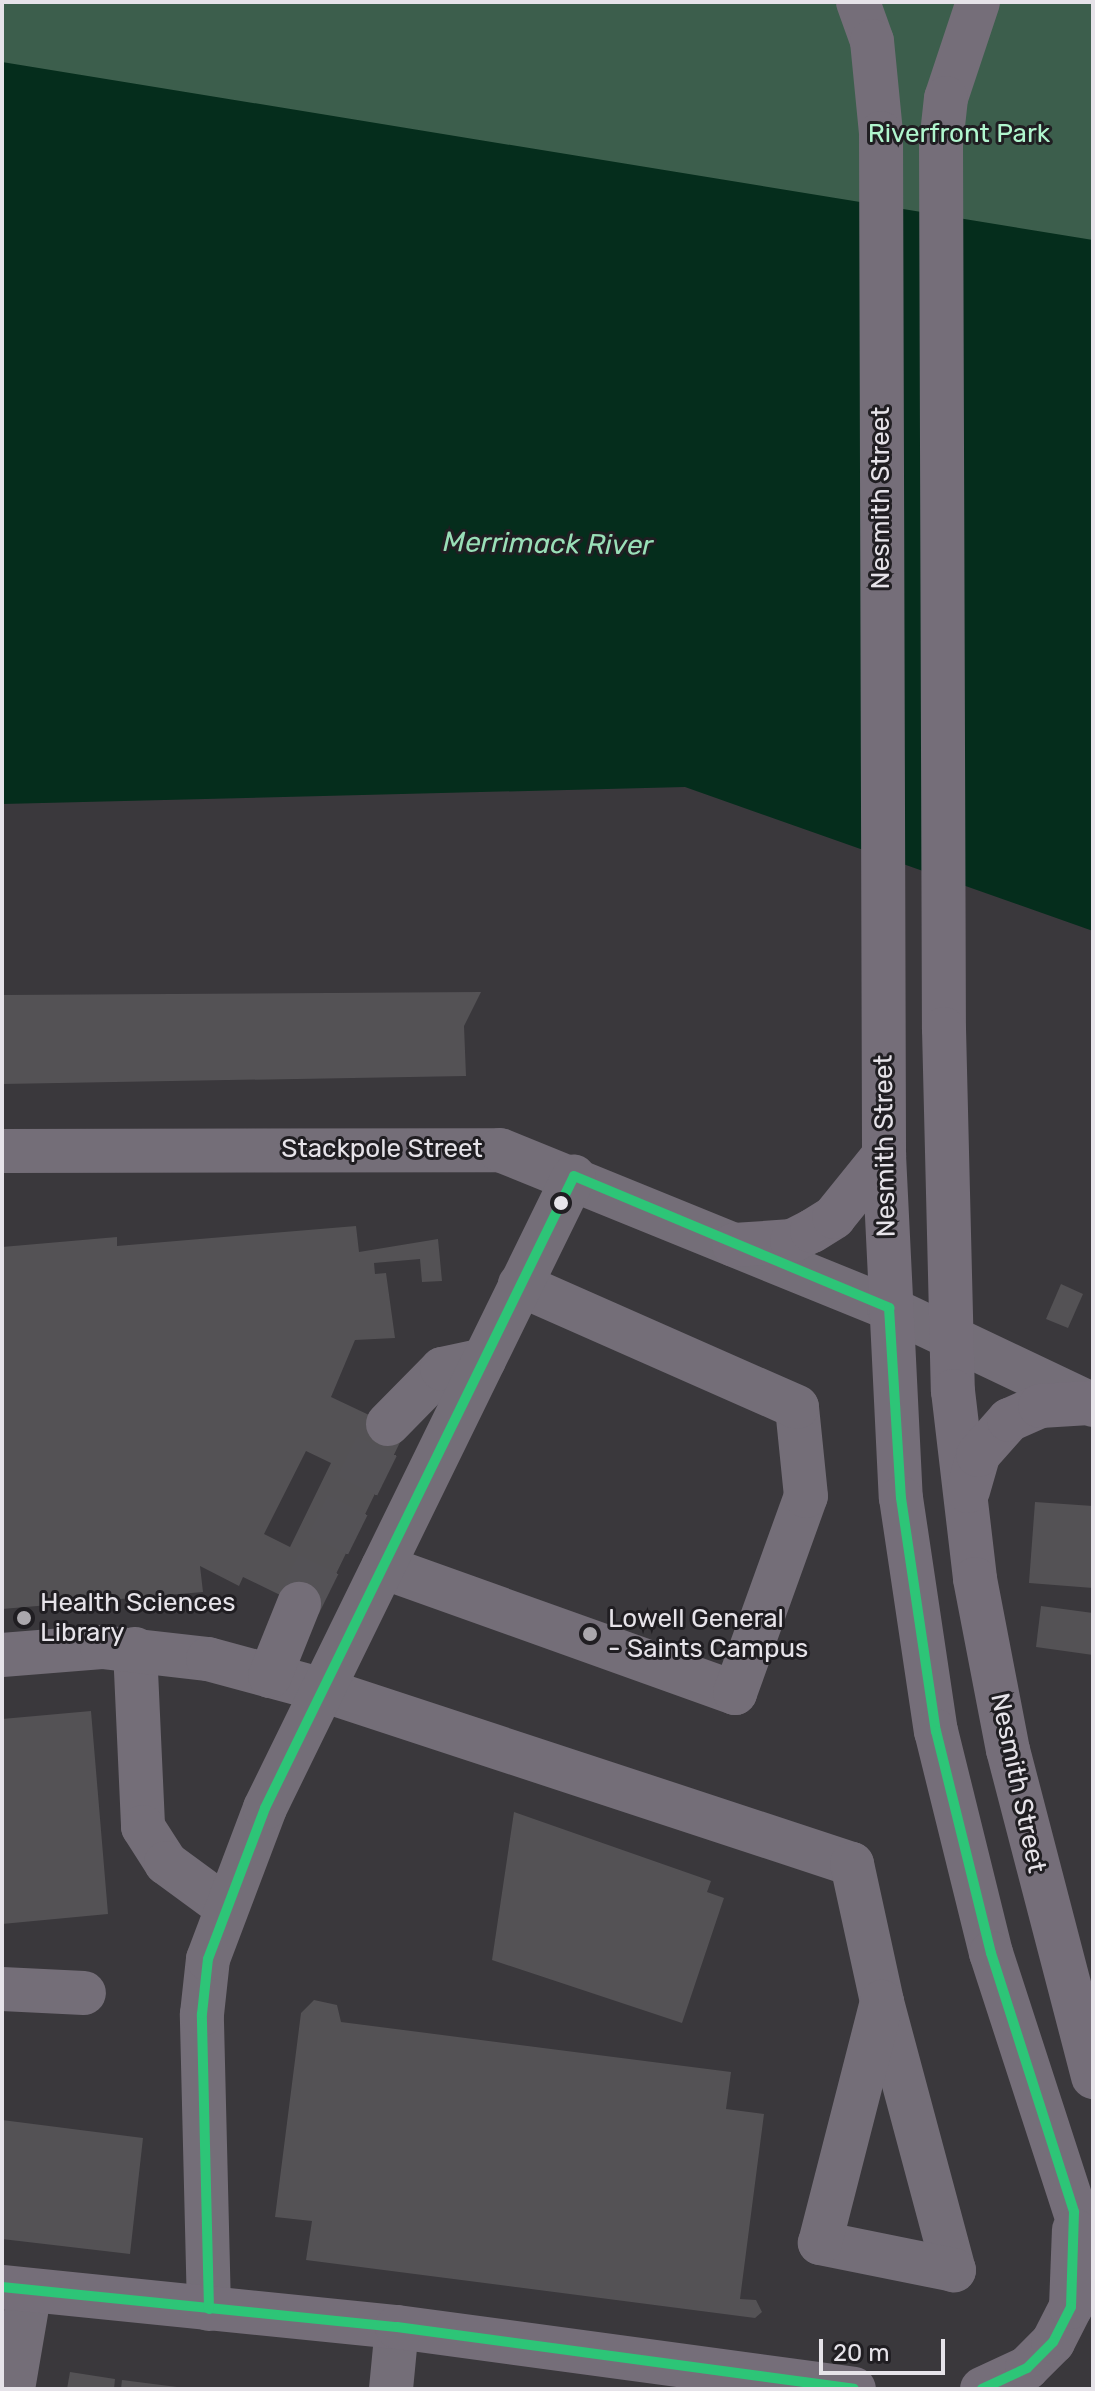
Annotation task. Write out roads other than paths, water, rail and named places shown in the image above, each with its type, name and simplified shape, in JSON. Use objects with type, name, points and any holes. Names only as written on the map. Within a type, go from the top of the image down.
[{"type":"main road","name":"Nesmith Street","points":[[858,2],[872,41],[881,133],[884,1155],[889,1308],[901,1498],[936,1731],[991,1953],[1093,2267]]},
{"type":"main road","name":"Nesmith Street","points":[[978,2],[946,98],[941,144],[944,1029],[953,1339],[965,1501],[1008,1750],[1093,2077]]},
{"type":"main road","points":[[734,1245],[792,1241],[812,1231],[834,1217],[884,1155]]},
{"type":"main road","points":[[965,1501],[978,1455],[1000,1427],[1040,1406],[1091,1404]]},
{"type":"main road","points":[[982,2389],[1027,2368],[1065,2319],[1076,2276],[1074,2212]]},
{"type":"main road","points":[[16,2288],[397,2327],[806,2385],[854,2389]]},
{"type":"street","name":"Stackpole Street","points":[[2,1151],[472,1146],[531,1158],[889,1308],[1091,1404]]},
{"type":"street","points":[[209,2309],[202,2014],[208,1959],[243,1857],[574,1176]]},
{"type":"street","points":[[383,1567],[735,1693],[806,1496],[797,1407],[520,1285]]},
{"type":"street","points":[[388,1424],[442,1369],[484,1360]]},
{"type":"street","points":[[270,1676],[299,1604]]},
{"type":"street","points":[[135,1649],[143,1827],[166,1863],[226,1907]]},
{"type":"street","points":[[2,1655],[135,1649],[270,1676],[323,1690],[852,1864],[882,2002],[954,2270],[820,2243],[882,2002]]},
{"type":"street","points":[[2,1989],[84,1993]]},
{"type":"street","points":[[13,2389],[16,2288]]},
{"type":"street","points":[[391,2389],[397,2327]]},
{"type":"water","name":"Merrimack River","points":[[2,62],[1093,240],[1093,931],[685,787],[2,804]]},
{"type":"tunnel","points":[[299,1604],[388,1424]]},
{"type":"place","name":"Health Sciences Library","points":[[24,1618]]},
{"type":"place","name":"Lowell General - Saints Campus","points":[[590,1634]]},
{"type":"park label","name":"Riverfront Park","points":[[959,134]]}]
